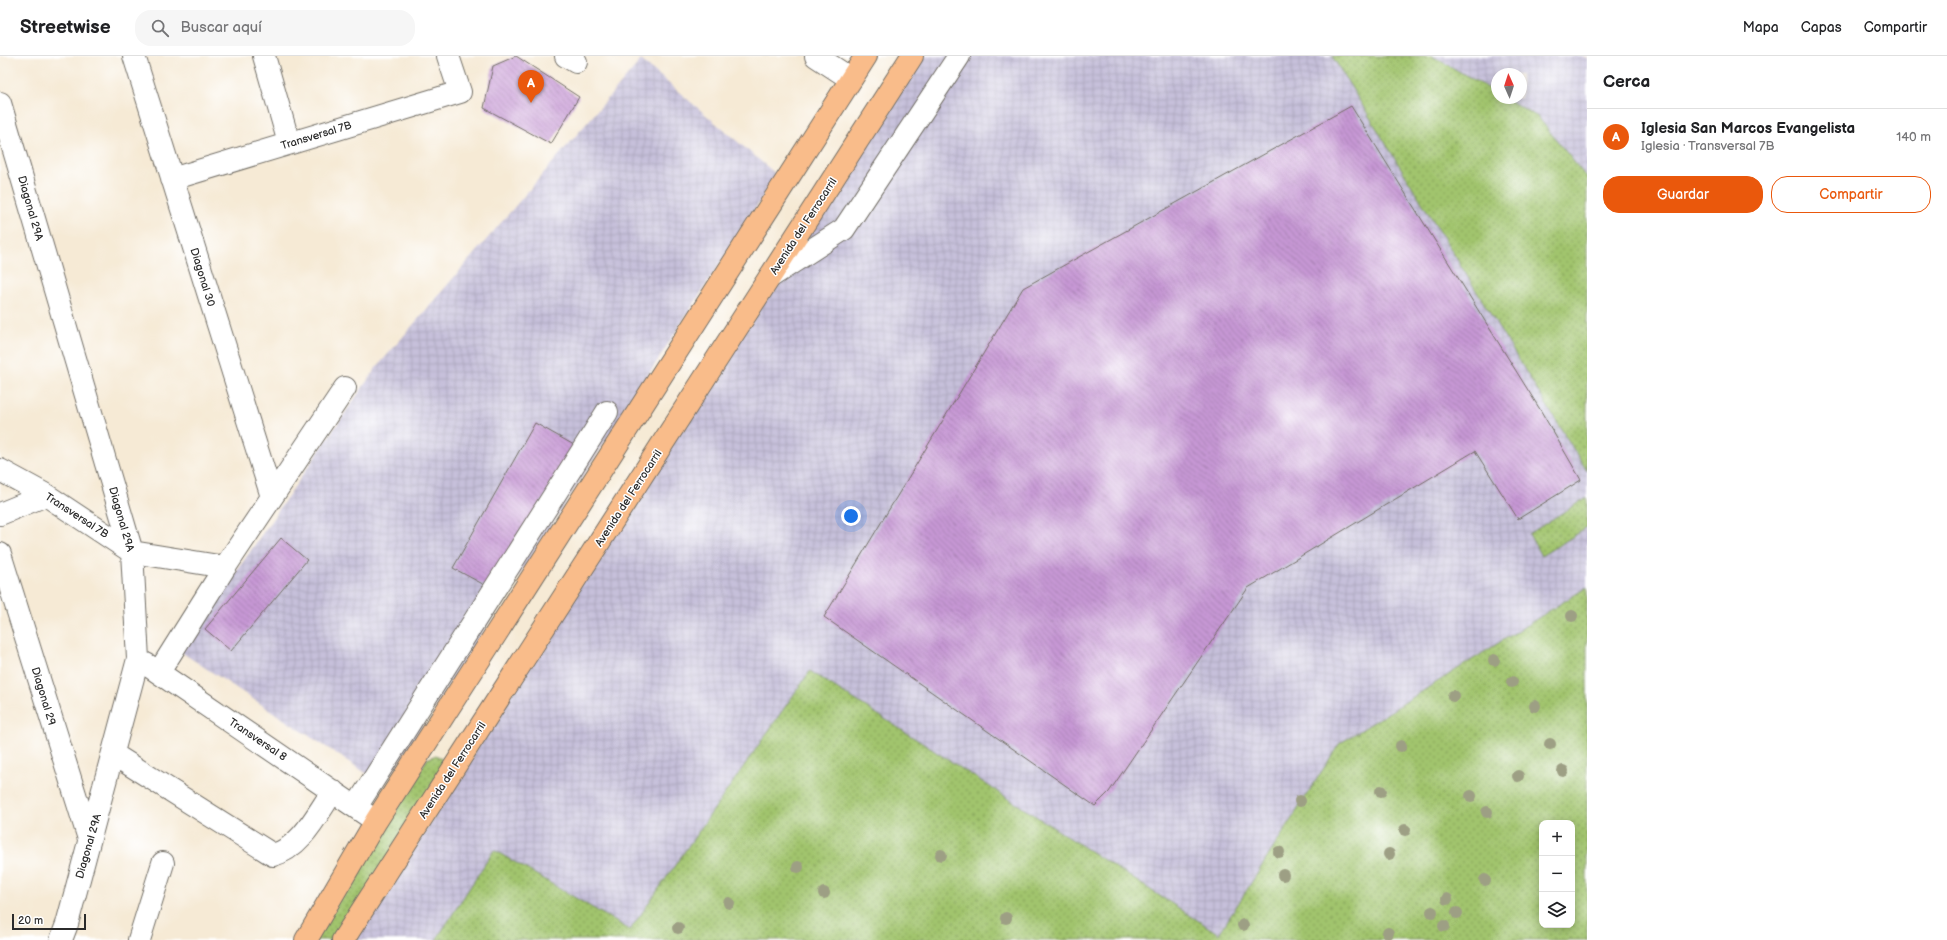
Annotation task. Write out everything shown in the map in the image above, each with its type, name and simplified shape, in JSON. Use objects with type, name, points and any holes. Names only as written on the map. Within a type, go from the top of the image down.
[{"type":"main road","points":[[306,940],[376,821],[866,56]]},
{"type":"main road","name":"Avenida del Ferrocarril","points":[[343,940],[912,56]]},
{"type":"main road","points":[[356,940],[369,900]]},
{"type":"street","name":"Diagonal 30","points":[[134,56],[272,497]]},
{"type":"street","points":[[264,56],[289,143]]},
{"type":"street","name":"Transversal 7B","points":[[172,179],[460,92],[448,56]]},
{"type":"street","points":[[816,56],[851,80]]},
{"type":"street","points":[[770,277],[844,229],[959,56]]},
{"type":"street","name":"Diagonal 29A","points":[[0,103],[132,552],[138,659],[67,924],[61,940]]},
{"type":"street","points":[[159,672],[226,567],[345,388]]},
{"type":"street","points":[[356,807],[606,412]]},
{"type":"street","name":"Transversal 7B","points":[[0,470],[46,495],[132,552],[226,567]]},
{"type":"street","points":[[0,514],[46,495]]},
{"type":"street","name":"Diagonal 29","points":[[0,554],[89,839]]},
{"type":"street","name":"Transversal 8","points":[[138,659],[376,821]]},
{"type":"street","points":[[113,754],[273,855],[282,853],[301,837],[333,791]]},
{"type":"street","points":[[139,940],[163,863]]},
{"type":"shaded area","points":[[912,56],[1582,56],[1587,58],[1587,940],[356,940]]},
{"type":"shaded area","points":[[641,60],[777,175],[386,782],[375,779],[181,652],[376,368]]},
{"type":"green space","points":[[1332,56],[1432,56],[1491,90],[1491,104],[1515,104],[1538,117],[1587,178],[1587,471]]},
{"type":"green space","points":[[1587,497],[1587,528],[1541,556],[1529,534]]},
{"type":"green space","points":[[1587,587],[1587,940],[436,940],[494,850],[630,930],[810,671],[1219,934],[1339,744]]},
{"type":"green space","points":[[436,755],[442,760],[442,767],[356,940],[306,940],[376,821],[394,814],[427,759]]},
{"type":"building","points":[[516,56],[579,97],[551,144],[484,108],[493,66]]},
{"type":"building","points":[[1351,106],[1541,411],[1581,480],[1518,519],[1475,451],[1248,588],[1109,792],[1095,806],[824,617],[1023,288]]},
{"type":"building","points":[[535,423],[574,445],[492,589],[453,568]]},
{"type":"building","points":[[281,538],[307,560],[231,651],[205,629]]},
{"type":"place","name":"Iglesia San Marcos Evangelista","points":[[531,103]]}]
